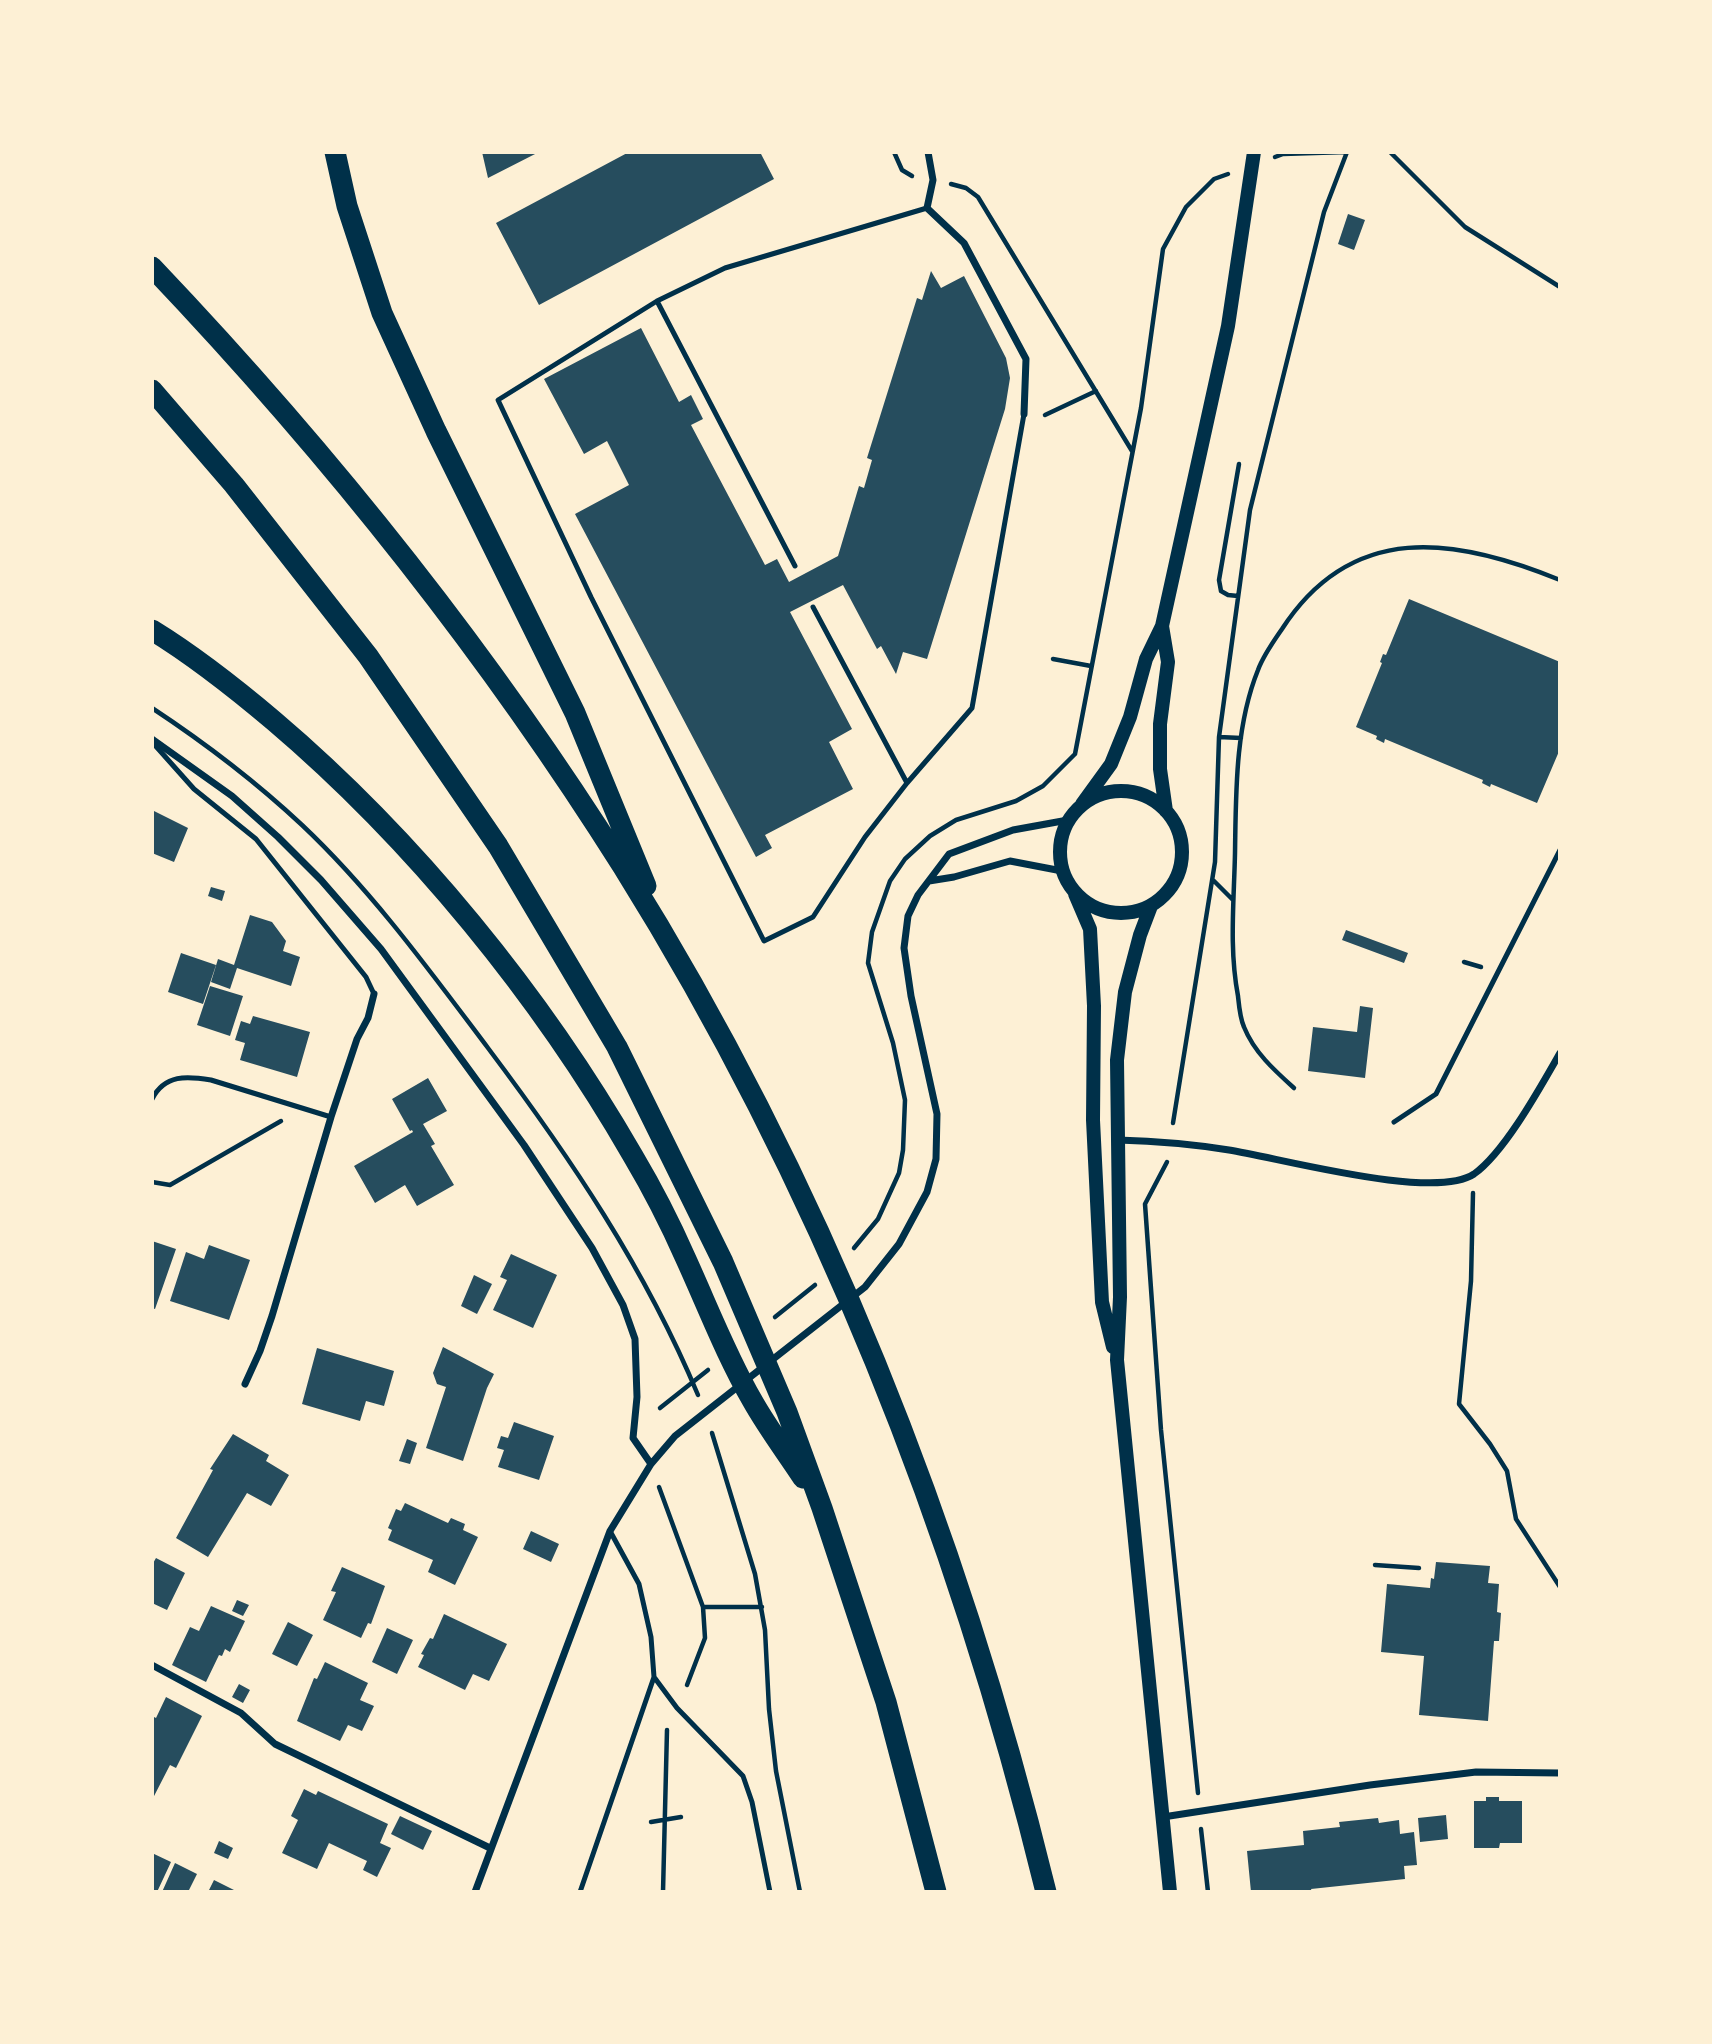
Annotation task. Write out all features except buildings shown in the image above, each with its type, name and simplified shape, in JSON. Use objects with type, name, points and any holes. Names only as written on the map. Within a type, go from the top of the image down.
[{"type":"highway","points":[[335,152],[354,228],[387,325],[430,419],[575,713],[675,956]]},
{"type":"highway","points":[[152,267],[299,427],[442,604],[578,798],[675,956],[756,1103],[882,1378],[940,1531],[986,1667],[1046,1892]]},
{"type":"highway","points":[[152,390],[234,485],[368,656],[498,846],[617,1047],[723,1262],[787,1412],[822,1507],[886,1702],[936,1892]]},
{"type":"highway","points":[[152,630],[206,667],[307,749],[391,831],[468,919],[508,970],[548,1025],[633,1156],[684,1255],[752,1401],[822,1507]]},
{"type":"main road","points":[[1117,1360],[1102,1302],[1093,1119],[1094,1006],[1090,929],[1062,871],[1059,854],[1061,836],[1069,820],[1111,764],[1130,718],[1146,659],[1162,626],[1228,326],[1254,152]]},
{"type":"main road","points":[[1162,626],[1168,662],[1160,724],[1160,769],[1166,811]]},
{"type":"main road","points":[[1075,894],[1092,907],[1112,914],[1132,913],[1151,905],[1168,891],[1179,872],[1182,851],[1178,829],[1166,811],[1148,797],[1126,791],[1103,793],[1083,804]]},
{"type":"main road","points":[[1151,905],[1125,992],[1118,1060],[1120,1297],[1117,1360],[1170,1892]]},
{"type":"street","points":[[928,152],[933,180],[926,208],[964,243],[1026,359],[1024,414]]},
{"type":"street","points":[[152,741],[232,796],[321,880],[382,949],[524,1145],[592,1248],[623,1306],[635,1339],[637,1397],[633,1438],[650,1464]]},
{"type":"street","points":[[475,1892],[610,1531],[650,1464],[675,1436],[865,1287],[899,1244],[927,1192],[936,1159],[937,1114],[911,996],[904,948],[908,916],[918,895],[949,855],[1013,830],[1069,820]]},
{"type":"street","points":[[929,881],[954,877],[1010,861],[1062,871]]},
{"type":"street","points":[[245,1384],[272,1316],[331,1117],[357,1039],[368,1018],[374,994]]},
{"type":"street","points":[[1117,1140],[1173,1142],[1404,1183],[1442,1183],[1473,1175],[1497,1150],[1536,1095],[1560,1053]]},
{"type":"street","points":[[152,1665],[241,1713],[275,1744],[490,1848]]},
{"type":"street","points":[[1163,1817],[1370,1785],[1476,1772],[1560,1773]]},
{"type":"lane","points":[[926,208],[725,268],[657,301],[498,400],[591,597],[764,941],[813,917],[865,837],[907,783],[972,708],[1024,414]]},
{"type":"lane","points":[[657,301],[795,566]]},
{"type":"lane","points":[[813,607],[907,783]]},
{"type":"lane","points":[[152,741],[194,789],[256,839],[366,977],[374,994]]},
{"type":"lane","points":[[1394,1122],[1436,1094],[1560,850]]},
{"type":"lane","points":[[152,1099],[156,1092],[176,1077],[192,1076],[331,1117]]},
{"type":"lane","points":[[580,1892],[654,1678],[651,1637],[639,1584],[610,1531]]},
{"type":"lane","points":[[654,1678],[677,1708],[743,1776],[752,1802],[770,1892]]},
{"type":"path","points":[[894,152],[902,170],[913,176],[966,188],[978,197],[1133,451]]},
{"type":"path","points":[[1208,1892],[1161,1430],[1145,1204],[1168,1161],[1173,1142],[1173,1112],[1213,880],[1219,737],[1250,510],[1324,212],[1347,152],[1283,154]]},
{"type":"path","points":[[1390,152],[1465,227],[1560,287]]},
{"type":"path","points":[[1016,801],[1044,786],[1075,754],[1141,408],[1163,248],[1186,207],[1214,179]]},
{"type":"path","points":[[1045,415],[1096,391]]},
{"type":"path","points":[[1238,596],[1221,591],[1219,580],[1239,464]]},
{"type":"path","points":[[1294,1088],[1261,1056],[1243,1026],[1233,971],[1241,738],[1258,668],[1293,611],[1318,584],[1356,561],[1390,549],[1428,545],[1469,551],[1560,580]]},
{"type":"path","points":[[1053,659],[1091,666]]},
{"type":"path","points":[[1219,737],[1241,738]]},
{"type":"path","points":[[1213,880],[1234,900]]},
{"type":"path","points":[[152,1182],[170,1185],[302,1110]]},
{"type":"path","points":[[846,1256],[878,1219],[899,1172]]},
{"type":"path","points":[[1473,1175],[1471,1281],[1459,1404],[1507,1471],[1516,1519],[1560,1587]]},
{"type":"path","points":[[767,1323],[820,1281]]},
{"type":"path","points":[[660,1408],[713,1365]]},
{"type":"path","points":[[650,1464],[703,1607],[705,1638],[687,1685]]},
{"type":"path","points":[[1374,1565],[1419,1568]]},
{"type":"path","points":[[703,1607],[762,1607],[776,1771],[800,1892]]},
{"type":"path","points":[[663,1892],[667,1730]]},
{"type":"path","points":[[651,1822],[681,1817]]}]
